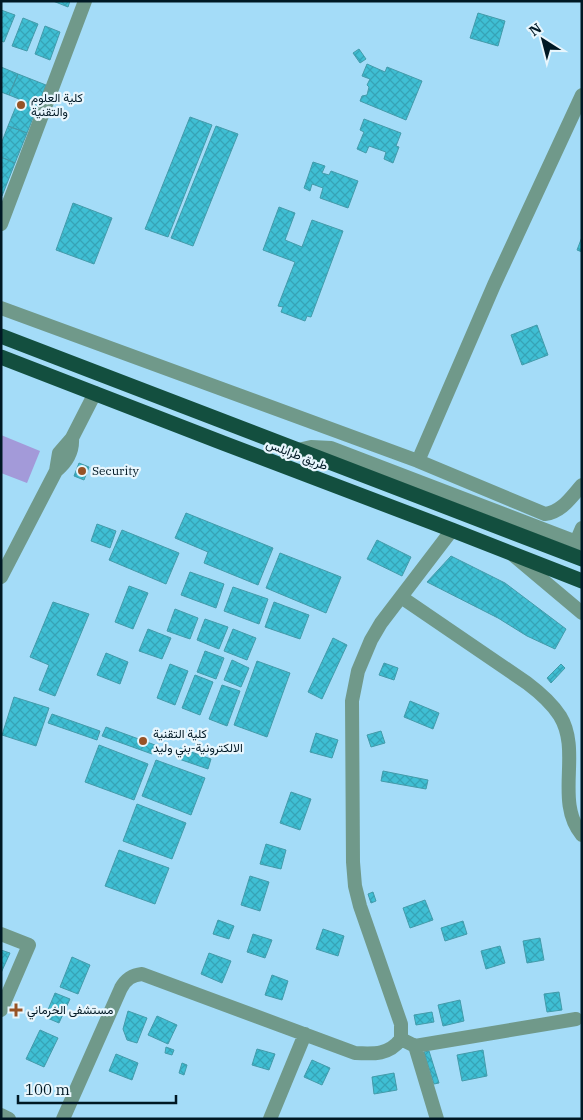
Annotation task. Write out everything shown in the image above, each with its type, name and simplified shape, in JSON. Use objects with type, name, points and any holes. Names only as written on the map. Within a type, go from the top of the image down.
[{"type":"highway","points":[[1,336],[582,559]]},
{"type":"highway","name":"طريق طرابلس","points":[[1,356],[222,444],[582,581]]},
{"type":"street","points":[[1,224],[85,1]]},
{"type":"street","points":[[418,460],[498,277],[582,96]]},
{"type":"street","points":[[1,308],[418,460],[545,514],[561,508],[582,485]]},
{"type":"street","points":[[1,577],[56,471],[59,453],[72,438],[95,393]]},
{"type":"street","points":[[298,450],[312,447],[331,448],[579,543],[582,528]]},
{"type":"street","points":[[63,1119],[121,988],[128,978],[135,975],[142,974],[355,1053],[379,1054],[389,1051],[401,1039],[401,1024],[354,886],[352,718],[354,687],[363,657],[381,623],[452,530]]},
{"type":"street","points":[[508,552],[582,613]]},
{"type":"street","points":[[401,597],[527,683],[542,695],[561,717],[569,747],[568,790],[570,815],[582,835]]},
{"type":"street","points":[[1,934],[29,945],[1,1010]]},
{"type":"street","points":[[401,1039],[415,1046],[576,1019]]},
{"type":"street","points":[[270,1119],[306,1034]]},
{"type":"street","points":[[415,1046],[437,1119]]},
{"type":"street","points":[[1,1115],[9,1119]]},
{"type":"shaded area","points":[[1,435],[40,451],[27,483],[1,473]]},
{"type":"building","points":[[53,1],[70,1],[68,7]]},
{"type":"building","points":[[1,10],[15,15],[4,42],[1,41]]},
{"type":"building","points":[[478,13],[505,21],[498,46],[470,38]]},
{"type":"building","points":[[23,18],[38,24],[27,51],[12,46]]},
{"type":"building","points":[[45,26],[60,32],[50,60],[35,54]]},
{"type":"building","points":[[359,49],[366,59],[360,63],[353,53]]},
{"type":"building","points":[[367,64],[385,72],[387,67],[422,81],[406,120],[360,101],[362,96],[367,95],[369,87],[367,85],[370,79],[362,76]]},
{"type":"building","points":[[1,67],[18,74],[9,95],[1,92]]},
{"type":"building","points":[[18,74],[46,85],[27,133],[8,126],[19,99],[9,95]]},
{"type":"building","points":[[190,117],[212,125],[168,237],[145,229]]},
{"type":"building","points":[[364,119],[401,133],[396,146],[399,147],[393,163],[384,159],[386,152],[369,146],[366,153],[357,149],[364,132],[360,130]]},
{"type":"building","points":[[8,126],[27,133],[15,163],[1,157],[1,144]]},
{"type":"building","points":[[216,126],[238,134],[193,246],[171,238]]},
{"type":"building","points":[[1,157],[15,163],[2,196],[1,196]]},
{"type":"building","points":[[313,162],[325,166],[322,173],[329,175],[331,171],[358,181],[348,208],[320,198],[323,188],[312,184],[310,191],[304,188]]},
{"type":"building","points":[[73,203],[112,218],[94,264],[56,250]]},
{"type":"building","points":[[279,207],[295,213],[285,240],[302,247],[312,220],[343,231],[311,317],[307,316],[305,321],[281,312],[283,307],[278,306],[295,262],[263,250]]},
{"type":"building","points":[[582,237],[582,252],[577,250]]},
{"type":"building","points":[[537,325],[548,355],[522,365],[511,335]]},
{"type":"building","name":"Security","points":[[79,463],[89,467],[84,480],[74,476]]},
{"type":"building","points":[[186,513],[273,548],[258,585],[204,563],[208,552],[175,538]]},
{"type":"building","points":[[97,524],[116,531],[110,548],[91,541]]},
{"type":"building","points":[[122,530],[179,553],[166,584],[109,560]]},
{"type":"building","points":[[377,540],[411,557],[402,576],[367,559]]},
{"type":"building","points":[[280,553],[341,577],[326,613],[266,588]]},
{"type":"building","points":[[451,556],[505,583],[566,629],[555,649],[427,582]]},
{"type":"building","points":[[190,572],[224,584],[216,608],[181,595]]},
{"type":"building","points":[[129,586],[148,593],[133,629],[115,622]]},
{"type":"building","points":[[233,587],[268,599],[259,624],[224,611]]},
{"type":"building","points":[[53,602],[89,614],[55,696],[39,690],[49,665],[30,657]]},
{"type":"building","points":[[274,602],[309,615],[300,639],[265,627]]},
{"type":"building","points":[[175,609],[198,618],[190,639],[167,631]]},
{"type":"building","points":[[205,619],[228,627],[219,649],[197,640]]},
{"type":"building","points":[[148,629],[171,638],[162,659],[139,651]]},
{"type":"building","points":[[233,629],[256,638],[247,660],[224,651]]},
{"type":"building","points":[[333,638],[347,645],[322,699],[308,692]]},
{"type":"building","points":[[205,651],[224,658],[216,679],[197,672]]},
{"type":"building","points":[[106,653],[128,662],[120,684],[97,675]]},
{"type":"building","points":[[232,660],[249,668],[241,687],[224,680]]},
{"type":"building","points":[[257,661],[290,673],[267,737],[234,725]]},
{"type":"building","points":[[384,663],[398,668],[394,680],[379,675]]},
{"type":"building","points":[[170,664],[188,671],[175,705],[157,698]]},
{"type":"building","points":[[561,664],[565,668],[551,683],[547,678]]},
{"type":"building","points":[[195,675],[213,682],[200,715],[182,708]]},
{"type":"building","points":[[222,685],[240,691],[227,726],[209,719]]},
{"type":"building","points":[[14,697],[49,708],[36,746],[2,735]]},
{"type":"building","points":[[410,701],[439,713],[433,729],[404,717]]},
{"type":"building","points":[[52,714],[100,731],[97,740],[48,723]]},
{"type":"building","points":[[106,727],[155,745],[152,754],[102,736]]},
{"type":"building","points":[[381,731],[385,743],[371,747],[367,735]]},
{"type":"building","points":[[316,733],[338,740],[332,758],[310,752]]},
{"type":"building","points":[[99,745],[148,764],[134,800],[85,782]]},
{"type":"building","points":[[180,748],[211,759],[208,769],[176,758]]},
{"type":"building","points":[[156,760],[205,778],[191,815],[142,796]]},
{"type":"building","points":[[383,771],[428,780],[426,789],[381,781]]},
{"type":"building","points":[[291,792],[311,799],[300,830],[280,823]]},
{"type":"building","points":[[137,804],[186,823],[172,859],[123,841]]},
{"type":"building","points":[[266,844],[286,850],[281,869],[260,864]]},
{"type":"building","points":[[119,850],[169,868],[155,904],[105,886]]},
{"type":"building","points":[[250,876],[269,882],[260,911],[241,905]]},
{"type":"building","points":[[373,892],[376,901],[371,903],[368,894]]},
{"type":"building","points":[[425,900],[433,920],[410,928],[403,908]]},
{"type":"building","points":[[218,920],[234,926],[229,939],[213,934]]},
{"type":"building","points":[[463,921],[467,934],[445,941],[441,928]]},
{"type":"building","points":[[323,929],[344,936],[338,956],[316,949]]},
{"type":"building","points":[[253,934],[272,940],[265,958],[247,952]]},
{"type":"building","points":[[540,938],[544,960],[527,963],[523,941]]},
{"type":"building","points":[[500,946],[505,963],[486,969],[481,951]]},
{"type":"building","points":[[1,950],[10,953],[1,973]]},
{"type":"building","points":[[209,953],[231,961],[222,983],[201,974]]},
{"type":"building","points":[[72,957],[90,965],[78,994],[60,987]]},
{"type":"building","points":[[272,975],[288,981],[282,1000],[265,995]]},
{"type":"building","points":[[559,992],[562,1010],[547,1012],[544,994]]},
{"type":"building","points":[[55,993],[70,999],[59,1023],[45,1017]]},
{"type":"building","points":[[460,1000],[464,1021],[443,1026],[438,1005]]},
{"type":"building","points":[[128,1011],[147,1018],[137,1043],[127,1040],[123,1029]]},
{"type":"building","points":[[432,1012],[434,1022],[416,1025],[414,1015]]},
{"type":"building","points":[[157,1016],[177,1025],[168,1044],[148,1035]]},
{"type":"building","points":[[40,1030],[58,1038],[44,1067],[26,1059]]},
{"type":"building","points":[[166,1047],[174,1050],[172,1055],[165,1053]]},
{"type":"building","points":[[257,1049],[275,1054],[269,1070],[252,1065]]},
{"type":"building","points":[[483,1050],[487,1076],[462,1081],[457,1055]]},
{"type":"building","points":[[429,1051],[439,1083],[434,1084],[424,1052]]},
{"type":"building","points":[[116,1054],[138,1063],[132,1080],[109,1071]]},
{"type":"building","points":[[312,1060],[330,1068],[322,1085],[304,1077]]},
{"type":"building","points":[[182,1063],[187,1065],[184,1075],[179,1073]]},
{"type":"building","points":[[394,1073],[397,1090],[374,1094],[372,1077]]},
{"type":"place","name":"كلية العلوم والتقنية","points":[[21,105]]},
{"type":"place","name":"Security","points":[[82,471]]},
{"type":"place","name":"كلية التقنية الالكترونية-بني وليد","points":[[143,741]]},
{"type":"place","name":"مستشفى الخرماني","points":[[16,1010]]}]
